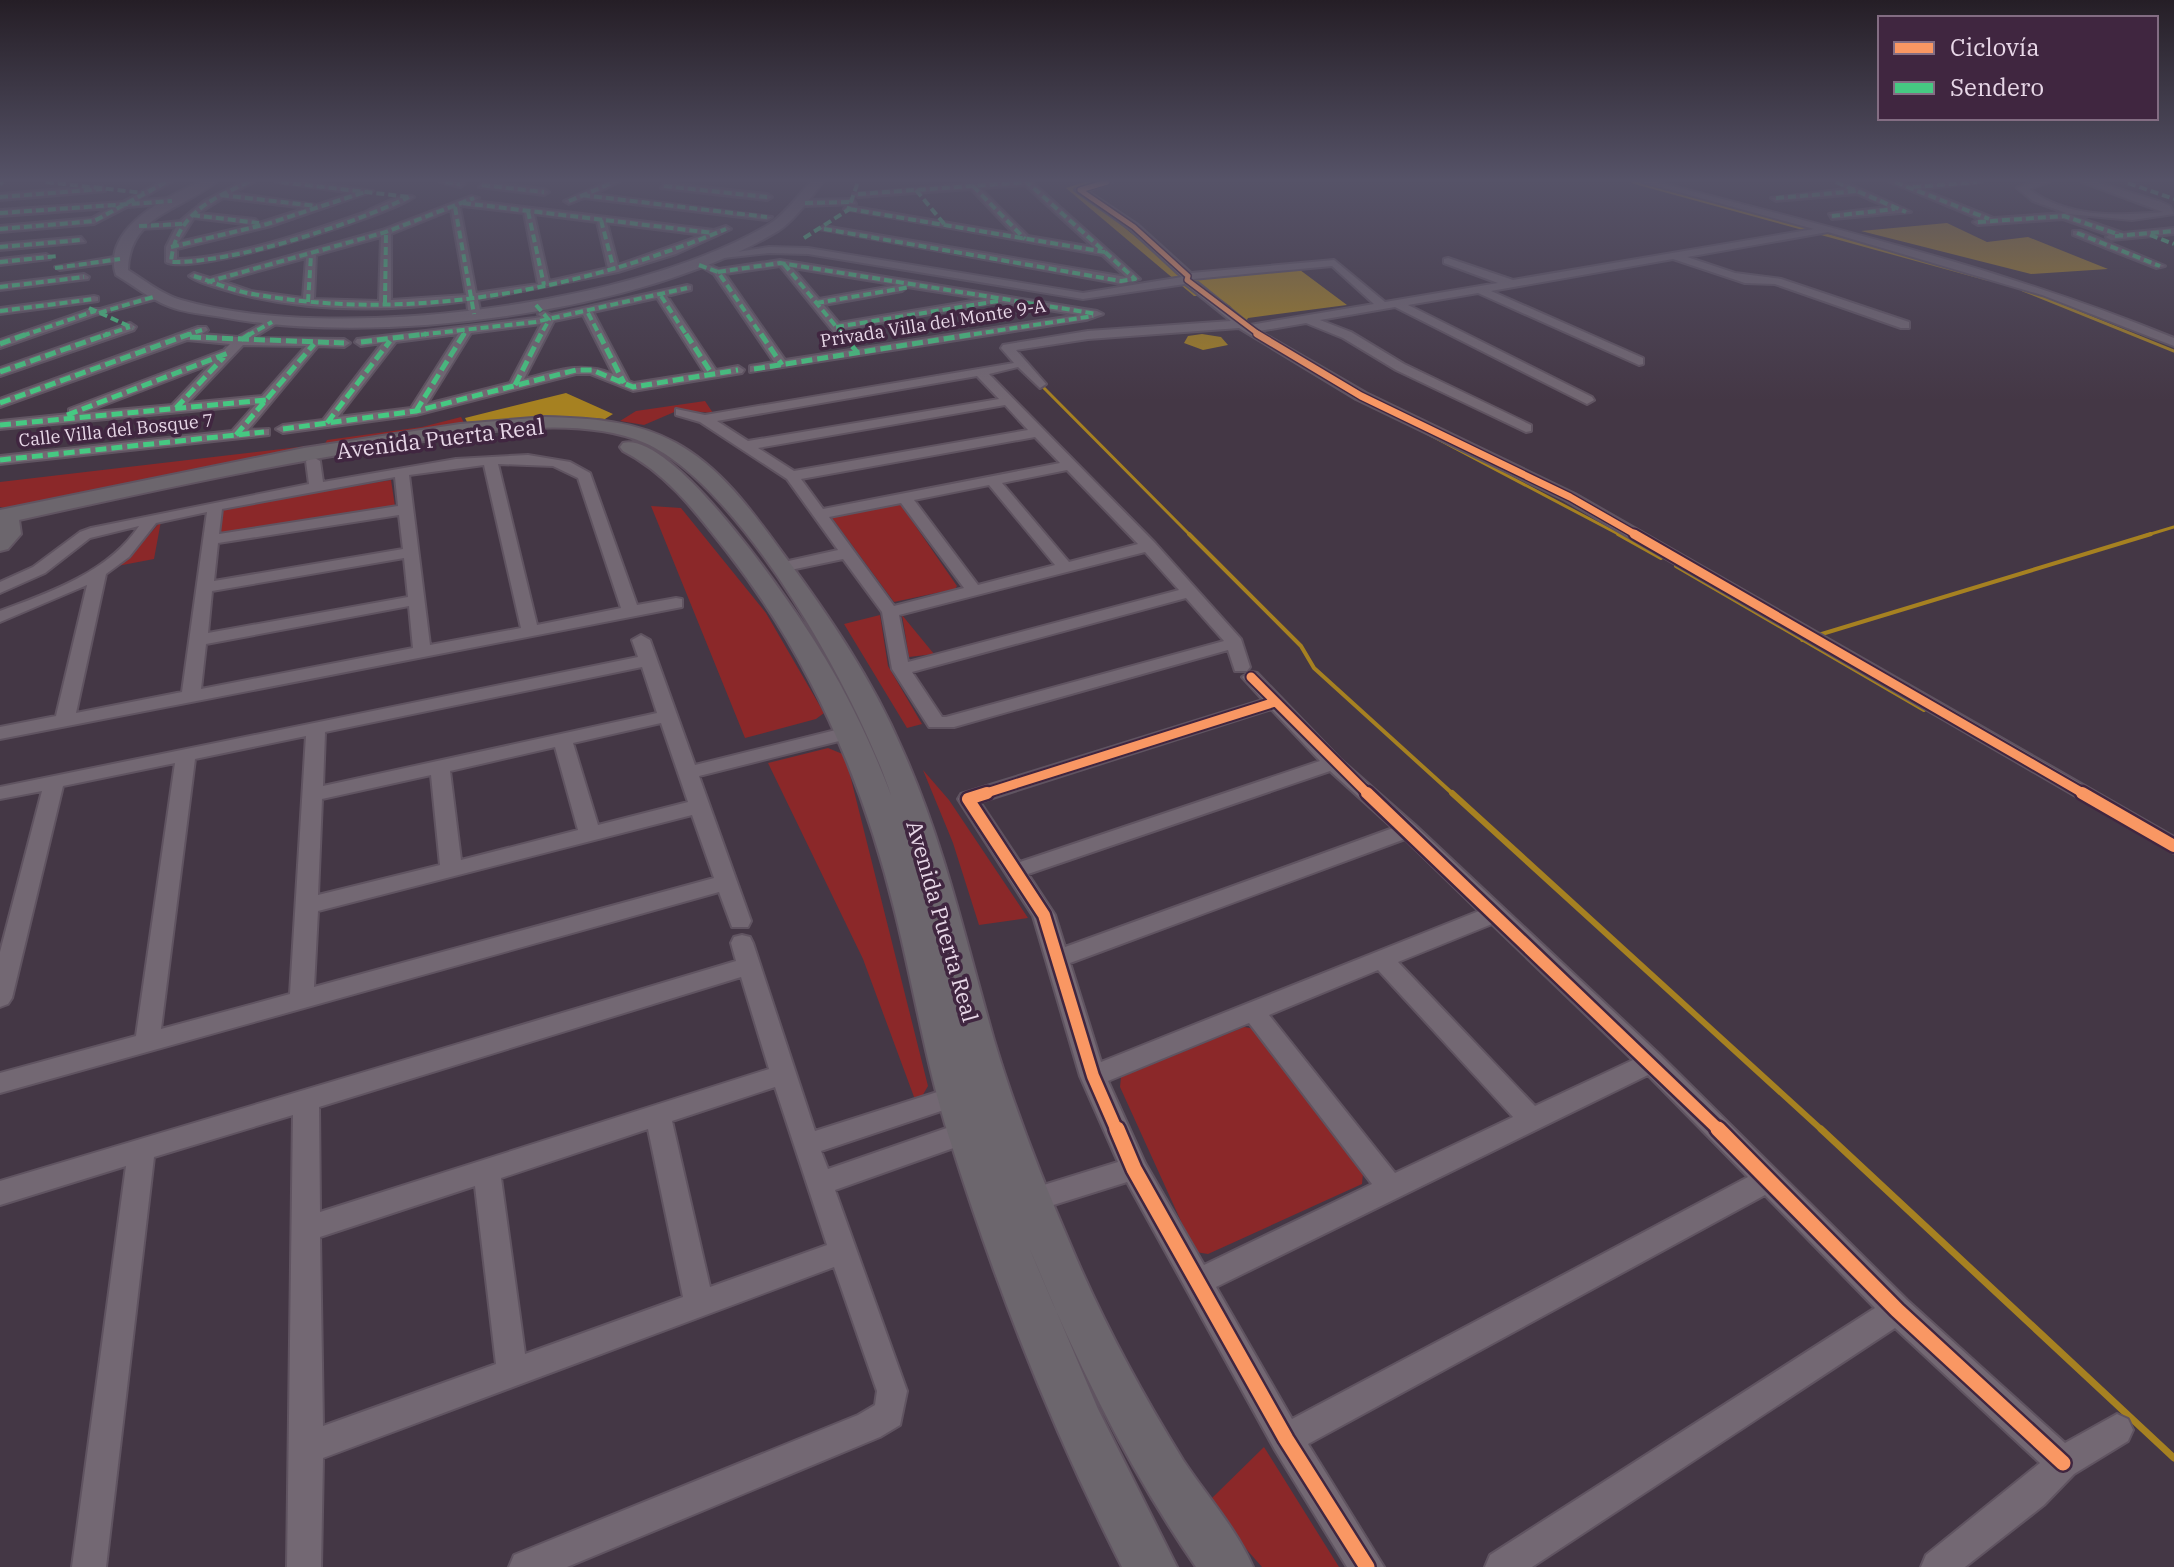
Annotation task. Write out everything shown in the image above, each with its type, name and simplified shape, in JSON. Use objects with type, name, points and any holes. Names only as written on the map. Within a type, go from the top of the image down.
[{"type":"main road","name":"Avenida Puerta Real","points":[[3,526],[273,460],[439,433],[526,425],[596,426],[652,438],[681,452],[696,480],[806,643],[849,725],[905,885],[956,1096],[1008,1255],[1059,1378],[1125,1521],[1151,1567]]},
{"type":"main road","name":"Avenida Puerta Real","points":[[3,526],[155,491],[317,460],[483,436],[563,435],[629,447],[696,480],[796,561],[887,748],[928,856],[990,1086],[1075,1309],[1133,1417],[1227,1567]]},
{"type":"street","points":[[50,281],[59,255]]},
{"type":"street","points":[[0,262],[56,263],[114,258],[117,255]]},
{"type":"street","points":[[171,255],[172,264],[188,264],[221,255]]},
{"type":"street","points":[[207,282],[311,255]]},
{"type":"street","points":[[308,302],[311,255]]},
{"type":"street","points":[[385,303],[386,255]]},
{"type":"street","points":[[466,255],[467,307]]},
{"type":"street","points":[[538,255],[544,285]]},
{"type":"street","points":[[610,255],[614,270]]},
{"type":"street","points":[[0,344],[99,310],[149,300],[273,325],[356,323],[467,307],[544,285],[614,270],[655,255]]},
{"type":"street","points":[[712,264],[728,255]]},
{"type":"street","points":[[361,342],[465,333],[532,311],[748,255]]},
{"type":"street","points":[[840,255],[962,271]]},
{"type":"street","points":[[877,255],[1083,296],[1187,278],[1334,263],[1390,305],[1587,400]]},
{"type":"street","points":[[973,255],[1121,281],[1135,279],[1109,255]]},
{"type":"street","points":[[1163,255],[1246,326],[1361,396],[1570,497],[2174,846]]},
{"type":"street","points":[[1040,384],[1007,348],[1088,335],[1246,326],[1305,318],[1482,291],[1510,283],[1672,255]]},
{"type":"street","points":[[1673,255],[1756,285]]},
{"type":"street","points":[[1917,255],[2006,279],[2115,316],[2174,342]]},
{"type":"street","points":[[2132,255],[2160,266]]},
{"type":"street","points":[[114,258],[130,283],[149,300]]},
{"type":"street","points":[[1448,261],[1469,272],[1510,283]]},
{"type":"street","points":[[712,264],[782,365]]},
{"type":"street","name":"Privada Villa del Monte 9-A","points":[[712,264],[732,269],[784,264],[1097,314],[754,369]]},
{"type":"street","name":"Privada Villa del Monte 9-A","points":[[784,264],[816,303],[923,284]]},
{"type":"street","points":[[194,276],[233,291],[308,302],[532,311],[549,320],[687,288]]},
{"type":"street","points":[[1733,276],[1777,281],[1905,325]]},
{"type":"street","points":[[0,287],[84,277]]},
{"type":"street","points":[[1482,291],[1639,361]]},
{"type":"street","points":[[661,296],[712,374]]},
{"type":"street","name":"Privada Villa del Monte 9-A","points":[[836,327],[1010,299]]},
{"type":"street","points":[[0,311],[74,302],[99,310],[134,328],[0,372]]},
{"type":"street","points":[[816,303],[857,352]]},
{"type":"street","points":[[588,313],[624,383]]},
{"type":"street","points":[[1305,318],[1347,335],[1400,367],[1526,428]]},
{"type":"street","points":[[515,385],[549,320]]},
{"type":"street","name":"Calle Villa del Bosque 7","points":[[48,422],[238,346],[273,325]]},
{"type":"street","points":[[0,333],[50,327]]},
{"type":"street","name":"Calle Villa del Bosque 7","points":[[0,403],[202,330]]},
{"type":"street","points":[[416,411],[465,333]]},
{"type":"street","name":"Calle Villa del Bosque 7","points":[[186,336],[238,346],[344,343]]},
{"type":"street","points":[[327,423],[390,341]]},
{"type":"street","name":"Calle Villa del Bosque 7","points":[[236,435],[314,344]]},
{"type":"street","name":"Calle Villa del Bosque 7","points":[[176,408],[238,346]]},
{"type":"street","points":[[705,419],[1012,366]]},
{"type":"street","points":[[283,429],[416,411],[584,369],[633,387],[738,370]]},
{"type":"street","points":[[980,372],[1149,546],[1235,643],[1246,672],[1333,763],[1408,830],[1651,1062],[1897,1310],[2063,1463]]},
{"type":"street","name":"Calle Villa del Bosque 7","points":[[0,425],[266,400]]},
{"type":"street","points":[[750,445],[1008,401]]},
{"type":"street","points":[[681,412],[705,419],[750,445],[792,476],[890,612],[901,669],[933,721],[943,724],[1235,643]]},
{"type":"street","name":"Calle Villa del Bosque 7","points":[[0,460],[264,432]]},
{"type":"street","points":[[792,476],[1039,432]]},
{"type":"street","points":[[317,460],[323,487]]},
{"type":"street","points":[[490,460],[530,630]]},
{"type":"street","points":[[0,588],[39,570],[85,535],[215,506],[490,460],[559,464],[585,476],[630,610]]},
{"type":"street","points":[[819,514],[1070,465]]},
{"type":"street","points":[[402,473],[422,651]]},
{"type":"street","points":[[992,480],[1065,567]]},
{"type":"street","points":[[904,497],[974,591]]},
{"type":"street","points":[[191,696],[215,506]]},
{"type":"street","points":[[210,540],[406,509]]},
{"type":"street","points":[[0,617],[99,571],[139,537],[151,519]]},
{"type":"street","points":[[890,612],[1149,546]]},
{"type":"street","points":[[796,561],[845,550]]},
{"type":"street","points":[[204,588],[411,552]]},
{"type":"street","points":[[65,720],[99,571]]},
{"type":"street","points":[[901,669],[1190,592]]},
{"type":"street","points":[[198,640],[416,600]]},
{"type":"street","points":[[0,733],[676,603]]},
{"type":"street","points":[[526,1567],[869,1426],[889,1414],[892,1391],[806,1145],[726,882],[641,640]]},
{"type":"street","points":[[0,793],[649,660]]},
{"type":"street","points":[[1275,702],[971,796],[970,806],[1044,915],[1093,1076],[1132,1163],[1196,1283],[1286,1439],[1367,1567]]},
{"type":"street","points":[[313,795],[668,716]]},
{"type":"street","points":[[686,767],[849,725]]},
{"type":"street","points":[[302,1000],[316,728]]},
{"type":"street","points":[[562,739],[590,834]]},
{"type":"street","points":[[147,1043],[186,755]]},
{"type":"street","points":[[1015,871],[1333,763]]},
{"type":"street","points":[[440,767],[451,869]]},
{"type":"street","points":[[0,998],[54,782]]},
{"type":"street","points":[[307,906],[700,806]]},
{"type":"street","points":[[1058,958],[1408,830]]},
{"type":"street","points":[[0,1083],[726,882]]},
{"type":"street","points":[[1093,1076],[1494,914]]},
{"type":"street","points":[[0,1193],[306,1102],[744,943]]},
{"type":"street","points":[[1382,959],[1531,1119]]},
{"type":"street","points":[[1252,1010],[1390,1187]]},
{"type":"street","points":[[1196,1283],[1651,1062]]},
{"type":"street","points":[[307,1229],[785,1074]]},
{"type":"street","points":[[806,1145],[956,1096]]},
{"type":"street","points":[[304,1567],[307,1448],[306,1102]]},
{"type":"street","points":[[658,1115],[699,1305]]},
{"type":"street","points":[[819,1184],[967,1132]]},
{"type":"street","points":[[89,1567],[141,1153]]},
{"type":"street","points":[[1029,1194],[1132,1163]]},
{"type":"street","points":[[486,1169],[512,1373]]},
{"type":"street","points":[[1286,1439],[1768,1180]]},
{"type":"street","points":[[307,1448],[842,1252]]},
{"type":"street","points":[[1502,1567],[1897,1310]]},
{"type":"street","points":[[1938,1567],[2032,1493],[2063,1463],[2117,1430]]},
{"type":"shaded area","points":[[1956,255],[2073,255],[2108,269],[2031,274]]},
{"type":"shaded area","points":[[1296,267],[1347,305],[1248,318],[1245,323],[1230,306],[1193,280]]},
{"type":"shaded area","points":[[1202,334],[1221,337],[1228,345],[1203,350],[1184,343],[1188,336]]},
{"type":"shaded area","points":[[566,393],[613,414],[605,419],[557,416],[467,422],[465,418]]},
{"type":"shaded area","points":[[705,401],[713,413],[679,410],[644,425],[620,421],[636,411]]},
{"type":"shaded area","points":[[461,417],[465,425],[214,465],[12,510],[0,507],[0,482],[325,444],[327,440],[422,427]]},
{"type":"shaded area","points":[[391,480],[395,506],[392,508],[219,534],[222,509],[227,507]]},
{"type":"shaded area","points":[[894,503],[901,505],[957,586],[955,589],[894,602],[832,518]]},
{"type":"shaded area","points":[[651,506],[681,508],[766,613],[824,713],[816,719],[745,738]]},
{"type":"shaded area","points":[[161,521],[154,559],[112,567],[136,550]]},
{"type":"shaded area","points":[[880,615],[888,666],[922,724],[907,728],[844,624]]},
{"type":"shaded area","points":[[902,615],[934,654],[909,657]]},
{"type":"shaded area","points":[[828,748],[845,755],[928,1086],[917,1105],[863,959],[768,763]]},
{"type":"shaded area","points":[[923,770],[949,800],[1028,918],[979,925],[953,843]]},
{"type":"shaded area","points":[[1244,1027],[1256,1029],[1363,1173],[1362,1184],[1208,1254],[1195,1252],[1120,1087],[1121,1077]]},
{"type":"shaded area","points":[[1264,1447],[1339,1567],[1262,1567],[1240,1542],[1211,1499]]},
{"type":"waterway","points":[[1151,255],[1198,294]]},
{"type":"waterway","points":[[1900,255],[1987,279]]},
{"type":"waterway","points":[[2023,290],[2174,351]]},
{"type":"waterway","points":[[1040,384],[1191,536]]},
{"type":"waterway","points":[[1415,427],[1622,536]]},
{"type":"waterway","points":[[2144,536],[2174,527]]},
{"type":"waterway","points":[[1618,534],[1661,558]]},
{"type":"waterway","points":[[1803,640],[2151,534]]},
{"type":"waterway","points":[[1191,536],[1301,646],[1314,668],[1454,795]]},
{"type":"waterway","points":[[1676,566],[1803,640]]},
{"type":"waterway","points":[[1803,640],[1924,710]]},
{"type":"waterway","points":[[1452,793],[1823,1131]]},
{"type":"waterway","points":[[1821,1129],[2174,1458]]},
{"type":"marked path","points":[[172,255],[171,262],[223,255]]},
{"type":"marked path","points":[[207,282],[303,255]]},
{"type":"marked path","points":[[308,302],[311,255]]},
{"type":"marked path","points":[[385,303],[386,255]]},
{"type":"marked path","points":[[464,255],[474,314]]},
{"type":"marked path","points":[[538,255],[544,285]]},
{"type":"marked path","points":[[610,255],[614,270]]},
{"type":"marked path","points":[[194,276],[250,294],[315,303],[387,304],[462,299],[536,287],[661,255]]},
{"type":"marked path","points":[[973,255],[1121,281],[1135,279],[1108,255]]},
{"type":"marked path","points":[[2133,255],[2160,266]]},
{"type":"marked path","points":[[0,262],[58,256]]},
{"type":"marked path","points":[[55,268],[120,259]]},
{"type":"marked path","points":[[718,272],[780,263],[1097,314]]},
{"type":"marked path","points":[[784,264],[857,352]]},
{"type":"marked path","points":[[699,265],[718,272],[782,365]]},
{"type":"marked path","points":[[0,287],[84,277]]},
{"type":"marked path","points":[[816,303],[910,287]]},
{"type":"marked path","points":[[361,342],[535,322],[687,288]]},
{"type":"marked path","points":[[661,296],[712,374]]},
{"type":"marked path","points":[[99,313],[153,297]]},
{"type":"marked path","points":[[0,311],[94,299]]},
{"type":"marked path","points":[[836,327],[998,301]]},
{"type":"marked path","points":[[515,385],[549,320],[536,305]]},
{"type":"marked path","points":[[89,308],[133,328]]},
{"type":"marked path","points":[[0,344],[95,311]]},
{"type":"marked path","points":[[588,313],[624,383]]},
{"type":"marked path","points":[[754,369],[1093,316]]},
{"type":"marked path","points":[[241,340],[272,322]]},
{"type":"marked path","points":[[0,372],[130,327]]},
{"type":"marked path","points":[[0,403],[202,330]]},
{"type":"marked path","points":[[416,411],[465,333]]},
{"type":"marked path","points":[[190,337],[249,342],[344,343]]},
{"type":"marked path","points":[[327,423],[390,341]]},
{"type":"marked path","points":[[236,435],[314,344]]},
{"type":"marked path","points":[[67,415],[228,353]]},
{"type":"marked path","points":[[176,408],[224,357]]},
{"type":"marked path","points":[[283,429],[416,411],[576,370],[592,370],[633,387],[738,370]]},
{"type":"marked path","points":[[0,425],[266,400]]},
{"type":"marked path","points":[[0,460],[264,432]]},
{"type":"cycle path","points":[[1165,255],[1188,276],[1187,280],[1248,329],[1361,396],[1570,497],[2174,846]]},
{"type":"cycle path","points":[[1251,677],[1333,763],[1408,830],[1651,1062],[1897,1310],[2063,1463]]},
{"type":"cycle path","points":[[1275,702],[968,799],[1044,915],[1093,1076],[1134,1169],[1286,1439],[1367,1567]]}]
